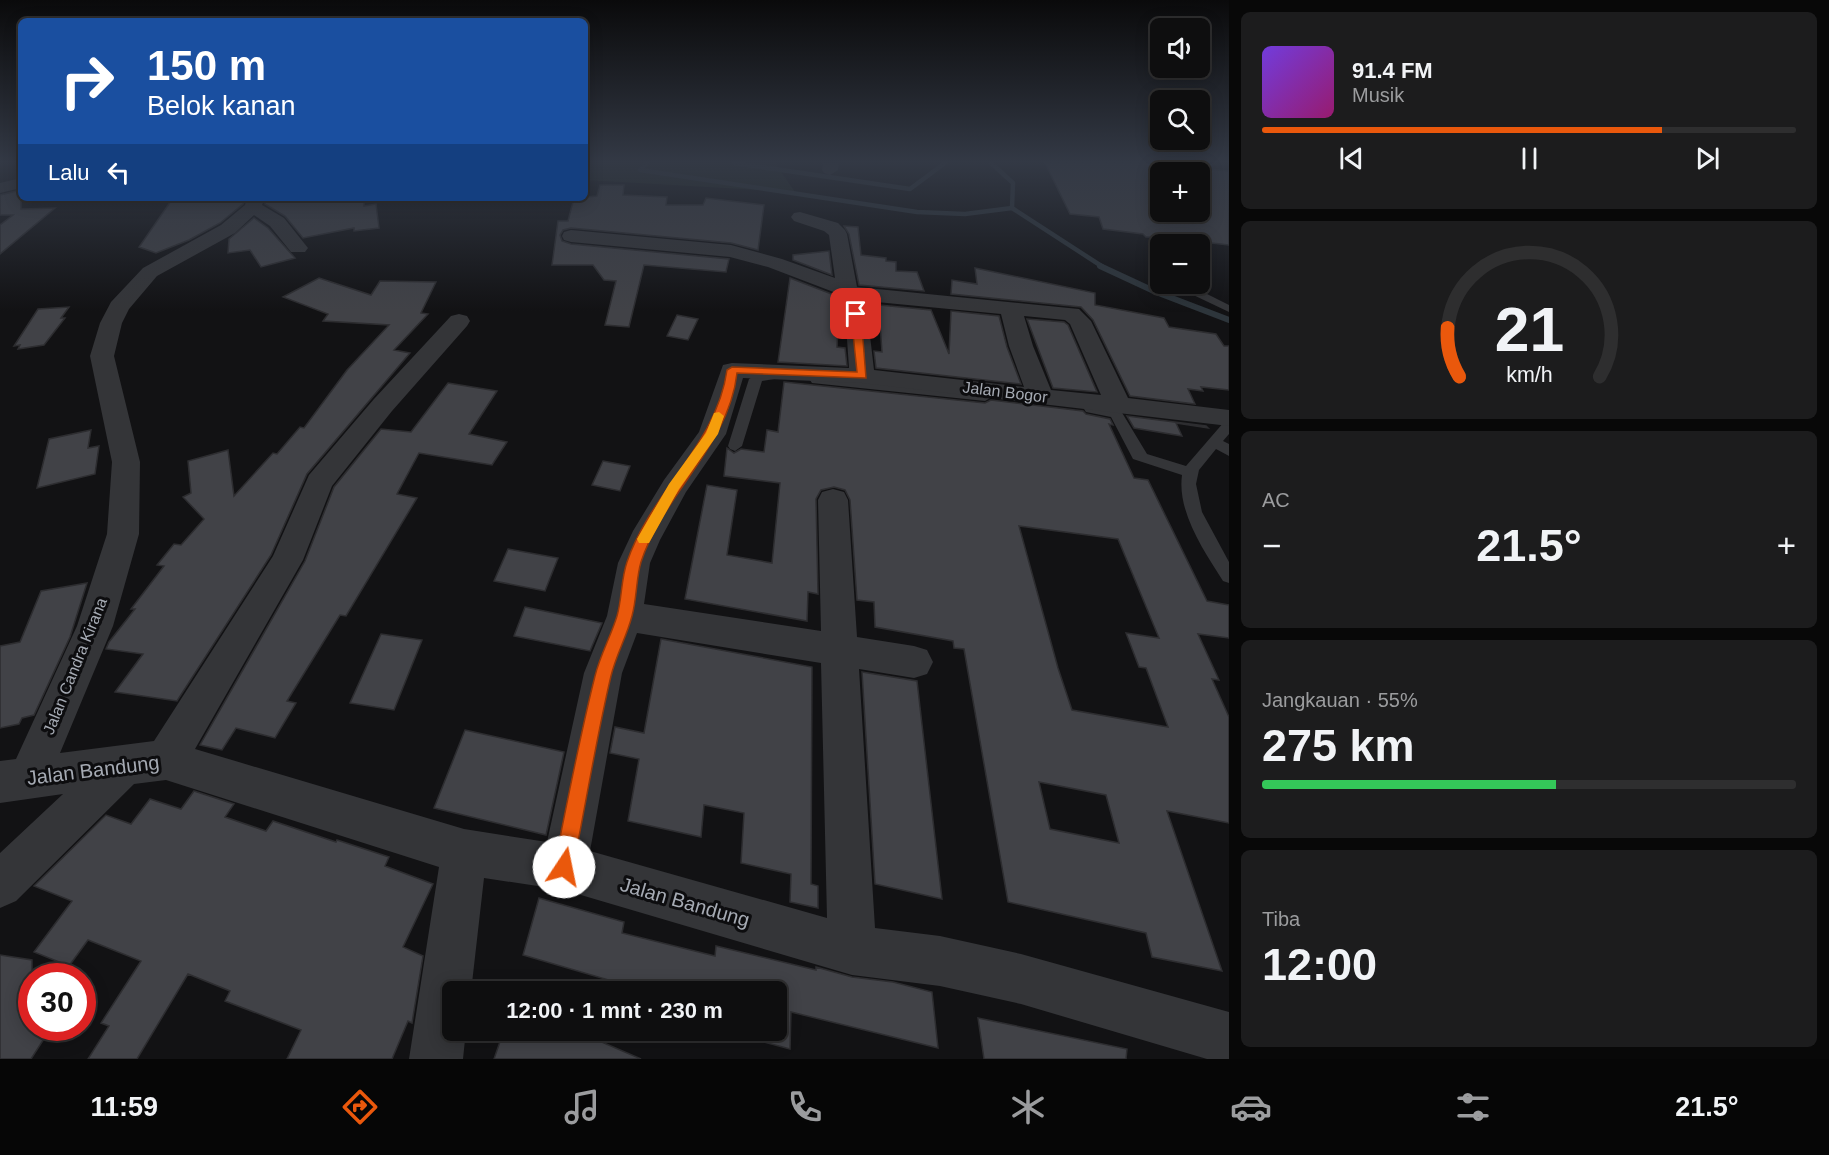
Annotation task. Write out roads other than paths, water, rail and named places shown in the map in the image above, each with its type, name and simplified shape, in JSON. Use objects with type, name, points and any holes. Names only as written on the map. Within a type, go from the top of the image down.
[{"type":"street","name":"Jalan Candra Kirana","points":[[14,780],[94,626],[123,534],[126,462],[102,356],[111,323],[119,307],[150,272],[228,229],[245,212]]},
{"type":"street","points":[[265,212],[277,222],[298,248]]},
{"type":"street","points":[[800,217],[831,227],[838,234],[850,291],[862,375]]},
{"type":"street","points":[[571,236],[731,250],[775,262],[850,291],[1011,308],[1063,311],[1080,321],[1118,404]]},
{"type":"street","points":[[1011,308],[1021,346],[1041,397]]},
{"type":"street","points":[[0,885],[146,762],[287,560],[319,482],[383,405],[459,321]]},
{"type":"street","name":"Jalan Bogor","points":[[625,616],[634,563],[644,540],[674,487],[712,434],[730,384],[732,370],[862,375],[1229,418]]},
{"type":"street","points":[[833,500],[852,950]]},
{"type":"street","points":[[564,867],[603,673],[625,616],[914,662]]},
{"type":"street","name":"Jalan Bandung","points":[[14,780],[146,762],[464,852],[564,867],[852,950],[940,961],[1021,979],[1229,1039]]},
{"type":"street","points":[[436,1059],[464,852]]},
{"type":"lane","points":[[1199,294],[1229,309]]},
{"type":"lane","points":[[735,446],[756,379],[769,374],[1107,411],[1119,417],[1138,455],[1142,458],[1190,472]]},
{"type":"lane","points":[[1229,425],[1190,472],[1189,484],[1195,510],[1207,543],[1229,576]]},
{"type":"lane","points":[[1215,442],[1229,451]]},
{"type":"waterway","points":[[927,212],[977,212]]},
{"type":"waterway","points":[[1019,212],[1103,267]]},
{"type":"waterway","points":[[1100,266],[1156,292],[1229,320]]}]
